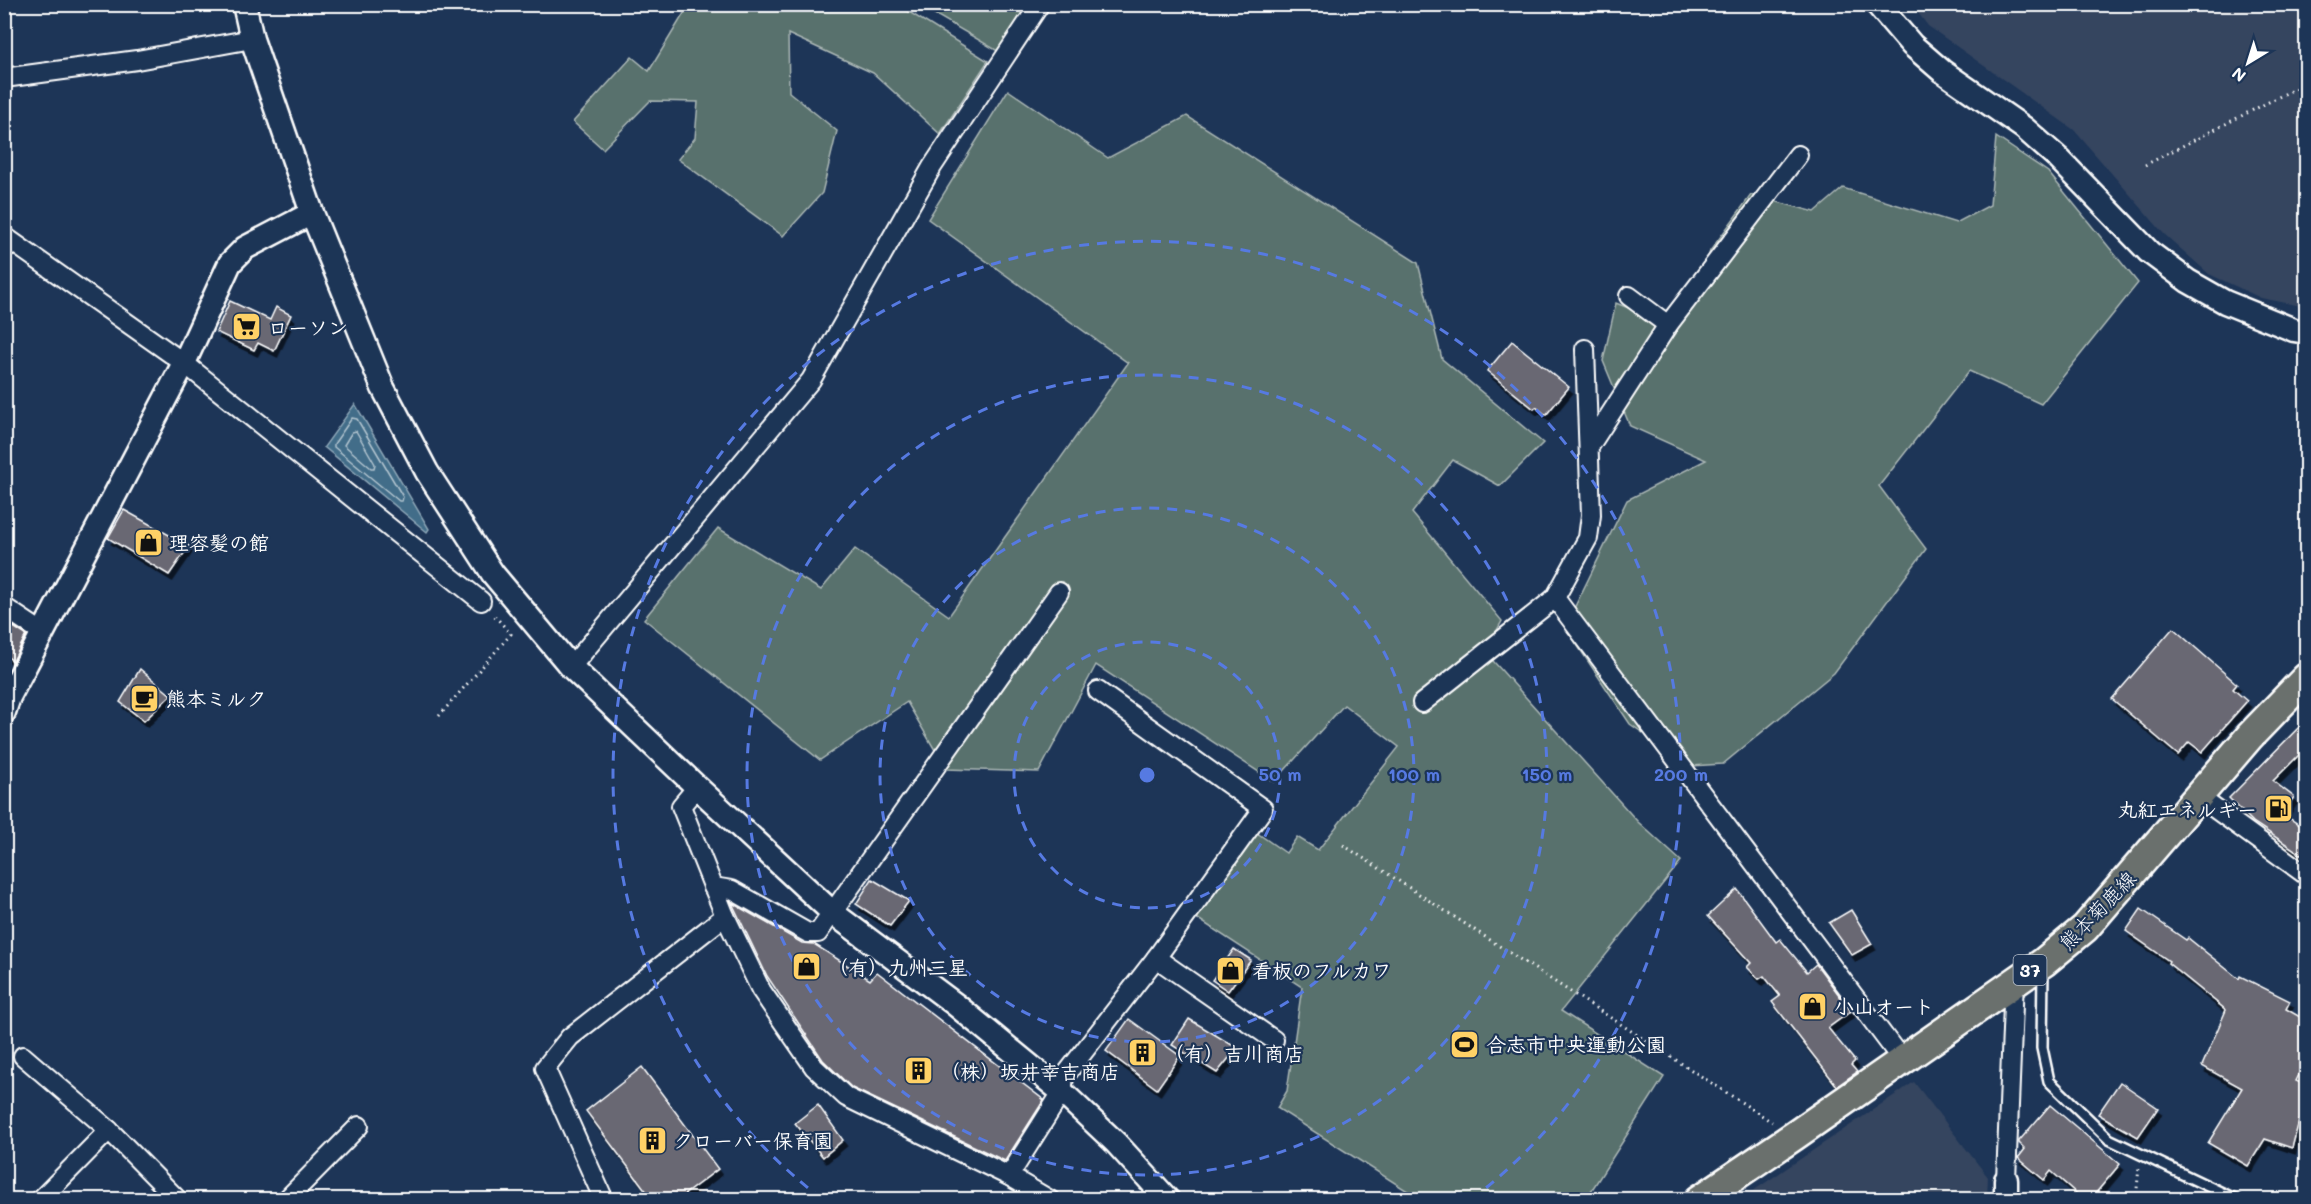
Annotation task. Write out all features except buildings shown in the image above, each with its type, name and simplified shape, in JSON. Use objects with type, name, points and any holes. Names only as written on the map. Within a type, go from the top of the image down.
[{"type":"main road","name":"熊本菊鹿線","points":[[1699,1200],[2044,962],[2085,928],[2250,736],[2307,678]]},
{"type":"street","points":[[244,4],[252,39],[312,213],[383,388],[427,472],[493,574],[571,667],[832,913],[956,1005],[1062,1092],[1116,1143],[1168,1200]]},
{"type":"street","points":[[571,667],[811,380],[932,167],[1040,4]]},
{"type":"street","points":[[1877,4],[1912,45],[1942,71],[2024,128],[2058,158],[2149,252],[2188,281],[2225,302],[2294,330],[2307,332]]},
{"type":"street","points":[[4,78],[136,60],[252,39]]},
{"type":"street","points":[[1589,447],[1668,325],[1798,155]]},
{"type":"street","points":[[6,702],[184,363],[230,263],[245,248],[312,213]]},
{"type":"street","points":[[4,236],[184,363],[481,601]]},
{"type":"street","points":[[1629,296],[1668,325]]},
{"type":"street","points":[[1422,703],[1554,598],[1588,538],[1592,515],[1585,349]]},
{"type":"street","points":[[713,887],[732,890],[808,933],[818,933],[1059,592]]},
{"type":"street","points":[[1554,598],[1902,1060]]},
{"type":"street","points":[[4,607],[43,633]]},
{"type":"street","points":[[1009,1176],[1062,1092],[1064,1077],[1156,958],[1263,809],[1098,691]]},
{"type":"street","points":[[697,787],[681,806],[725,916],[761,990],[813,1067],[846,1097],[1009,1176],[1050,1200]]},
{"type":"street","points":[[2199,797],[2294,868],[2307,875]]},
{"type":"street","points":[[604,1200],[545,1068],[570,1038],[725,916]]},
{"type":"street","points":[[1156,958],[1274,1040]]},
{"type":"street","points":[[2006,1190],[2014,981]]},
{"type":"street","points":[[23,1056],[109,1130],[178,1200]]},
{"type":"street","points":[[286,1200],[359,1126]]},
{"type":"street","points":[[40,1200],[109,1130]]},
{"type":"lane","points":[[2044,962],[2042,1048],[2049,1081],[2109,1139],[2237,1200]]},
{"type":"path","points":[[2145,165],[2307,83]]},
{"type":"path","points":[[439,716],[511,634],[481,601]]},
{"type":"path","points":[[1343,845],[1794,1136]]},
{"type":"path","points":[[2136,1200],[2139,1154]]},
{"type":"shaded area","points":[[1912,5],[2306,5],[2306,307],[2261,298],[2209,274],[2164,234],[2074,130],[1928,26]]},
{"type":"shaded area","points":[[1914,1082],[1988,1177],[1987,1199],[1741,1199]]},
{"type":"green space","points":[[689,5],[898,5],[988,61],[940,134],[873,73],[788,34],[789,92],[837,131],[822,193],[783,236],[678,159],[695,138],[698,102],[650,101],[603,149],[573,122],[632,57],[649,71]]},
{"type":"green space","points":[[919,5],[1029,5],[1001,53]]},
{"type":"green space","points":[[1008,90],[1108,158],[1187,116],[1418,263],[1442,359],[1543,443],[1500,486],[1453,460],[1412,513],[1502,621],[1485,652],[1638,822],[1681,861],[1561,1011],[1664,1077],[1586,1199],[1420,1199],[1277,1108],[1287,1091],[1302,987],[1195,917],[1257,833],[1286,853],[1297,837],[1318,850],[1399,747],[1344,705],[1274,782],[1096,665],[1039,772],[946,769],[907,702],[820,760],[644,619],[718,528],[821,590],[855,549],[949,616],[1128,363],[928,219]]},
{"type":"green space","points":[[1996,137],[2048,172],[2138,283],[2041,404],[1969,371],[1879,486],[1926,549],[1834,673],[1723,764],[1691,766],[1630,724],[1565,627],[1627,500],[1706,460],[1630,426],[1603,361],[1616,303],[1668,324],[1691,311],[1710,251],[1751,195],[1815,212],[1843,188],[1956,223],[1990,205]]},
{"type":"water","points":[[355,404],[429,529],[427,532],[324,447]]},
{"type":"place","name":"ローソン","points":[[247,327]]},
{"type":"place","name":"理容髪の館","points":[[148,542]]},
{"type":"place","name":"熊本ミルク","points":[[145,698]]},
{"type":"place","name":"丸紅エネルギー","points":[[2278,809]]},
{"type":"place","name":"（有）九州三星","points":[[807,967]]},
{"type":"place","name":"看板のフルカワ","points":[[1231,970]]},
{"type":"place","name":"小山オート","points":[[1813,1006]]},
{"type":"place","name":"合志市中央運動公園","points":[[1465,1044]]},
{"type":"place","name":"（有）吉川商店","points":[[1143,1053]]},
{"type":"place","name":"（株）坂井幸吉商店","points":[[919,1071]]},
{"type":"place","name":"クローバー保育園","points":[[652,1140]]}]
